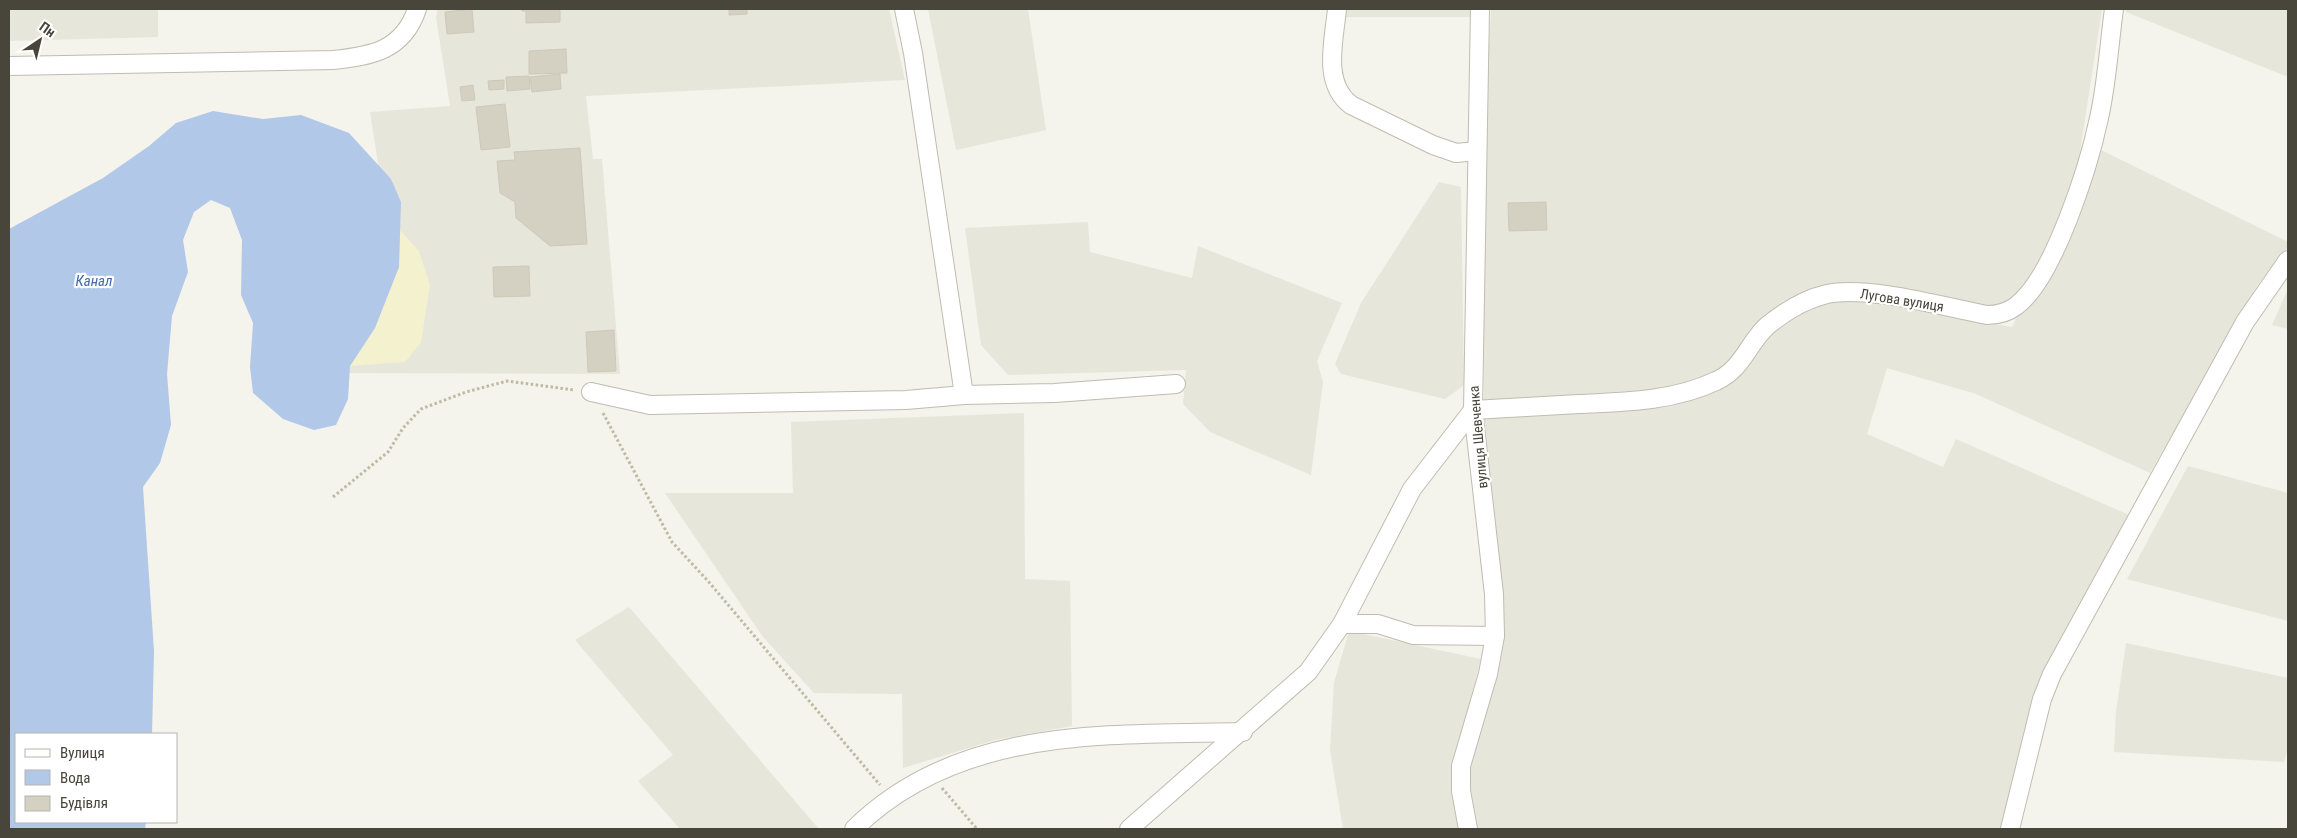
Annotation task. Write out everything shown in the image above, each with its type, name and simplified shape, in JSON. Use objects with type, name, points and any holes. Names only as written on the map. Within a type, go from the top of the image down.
[{"type":"street","points":[[9,66],[332,60],[368,56],[395,43],[408,28],[418,9]]},
{"type":"street","points":[[904,9],[913,53],[964,395]]},
{"type":"street","points":[[1337,9],[1332,74],[1340,97],[1351,105],[1433,145],[1456,153],[1477,151]]},
{"type":"street","name":"вулиця Шевченка","points":[[1468,829],[1461,790],[1461,766],[1488,674],[1495,636],[1494,594],[1473,410],[1480,9]]},
{"type":"street","name":"Лугова вулиця","points":[[1473,410],[1634,402],[1682,393],[1717,381],[1730,372],[1745,357],[1765,328],[1797,305],[1827,294],[1861,292],[1987,315],[2001,314],[2016,306],[2030,292],[2046,268],[2085,173],[2100,116],[2114,9]]},
{"type":"street","points":[[2010,829],[2042,699],[2052,674],[2244,322],[2288,260]]},
{"type":"street","points":[[591,392],[650,405],[906,400],[964,395],[1055,393],[1176,384]]},
{"type":"street","points":[[1129,829],[1243,732],[1308,672],[1342,624],[1412,489],[1473,410]]},
{"type":"street","points":[[1342,624],[1378,624],[1413,635],[1495,636]]},
{"type":"street","points":[[854,829],[890,797],[931,774],[969,758],[1017,746],[1088,735],[1243,732]]},
{"type":"path","points":[[333,497],[388,452],[403,428],[421,409],[466,392],[506,382],[591,392],[672,542],[708,580],[890,797]]},
{"type":"path","points":[[931,774],[977,829]]},
{"type":"shaded area","points":[[9,9],[158,9],[158,37],[9,41]]},
{"type":"shaded area","points":[[438,9],[889,9],[905,80],[586,96],[593,159],[602,159],[620,374],[333,373],[379,169],[370,112],[450,106],[436,17]]},
{"type":"shaded area","points":[[928,9],[1028,9],[1046,130],[956,150]]},
{"type":"shaded area","points":[[1329,9],[1471,9],[1471,17],[1329,17]]},
{"type":"shaded area","points":[[1491,9],[2102,9],[2077,171],[2043,263],[2026,288],[2007,303],[1994,307],[1977,305],[1850,283],[1817,287],[1784,301],[1755,326],[1734,357],[1716,373],[1674,388],[1484,401],[1484,144]]},
{"type":"shaded area","points":[[2127,9],[2288,9],[2288,77],[2126,12]]},
{"type":"shaded area","points":[[2099,149],[2288,242],[2288,247],[2258,284],[2150,473],[1976,394],[1887,368],[1867,434],[1943,467],[1956,439],[2129,515],[2080,607],[2003,829],[1475,829],[1469,790],[1468,765],[1486,714],[1498,662],[1503,601],[1483,480],[1480,421],[1485,413],[1656,406],[1728,385],[1776,328],[1798,312],[1828,299],[1876,302],[2012,327]]},
{"type":"shaded area","points":[[1439,182],[1461,187],[1464,385],[1445,399],[1341,374],[1335,364],[1361,303]]},
{"type":"shaded area","points":[[1088,222],[1090,252],[1192,278],[1198,246],[1342,303],[1317,361],[1323,382],[1311,475],[1210,432],[1183,404],[1186,370],[1008,375],[981,345],[965,228]]},
{"type":"shaded area","points":[[2288,289],[2288,329],[2272,325]]},
{"type":"shaded area","points":[[1024,413],[1025,579],[1070,581],[1072,726],[995,740],[903,768],[902,694],[814,693],[763,637],[665,493],[793,493],[791,422]]},
{"type":"shaded area","points":[[2188,466],[2288,493],[2288,621],[2127,579]]},
{"type":"shaded area","points":[[629,607],[819,829],[680,829],[638,781],[673,755],[575,640]]},
{"type":"shaded area","points":[[1349,631],[1481,659],[1451,773],[1459,829],[1343,829],[1330,750],[1334,683]]},
{"type":"shaded area","points":[[2126,643],[2288,678],[2288,748],[2284,762],[2114,752],[2116,712]]},
{"type":"sand","points":[[400,230],[419,251],[430,285],[421,343],[405,362],[350,366],[375,328],[399,267]]},
{"type":"water","name":"Канал","points":[[213,111],[263,119],[301,115],[349,133],[391,179],[401,202],[399,267],[375,328],[350,366],[348,399],[336,425],[314,430],[283,419],[253,393],[250,367],[253,323],[241,295],[242,240],[230,208],[211,200],[194,212],[183,240],[188,272],[172,316],[167,374],[171,425],[160,463],[143,487],[154,651],[152,733],[15,733],[15,823],[146,823],[145,829],[9,829],[9,229],[103,178],[149,146],[176,123]]},
{"type":"building","points":[[472,9],[474,32],[447,34],[445,12]]},
{"type":"building","points":[[522,9],[560,9],[560,22],[526,23],[526,11],[522,11]]},
{"type":"building","points":[[729,9],[747,9],[747,14],[729,15]]},
{"type":"building","points":[[566,49],[567,73],[529,74],[529,51]]},
{"type":"building","points":[[560,74],[561,89],[532,92],[530,77]]},
{"type":"building","points":[[529,76],[530,89],[507,91],[506,77]]},
{"type":"building","points":[[504,80],[504,89],[489,90],[488,81]]},
{"type":"building","points":[[473,85],[475,100],[462,101],[460,87]]},
{"type":"building","points":[[505,104],[510,147],[481,150],[476,107]]},
{"type":"building","points":[[580,148],[587,244],[550,246],[516,218],[515,202],[500,193],[497,161],[515,160],[514,152]]},
{"type":"building","points":[[1546,202],[1547,230],[1509,231],[1508,203]]},
{"type":"building","points":[[529,266],[530,296],[494,297],[493,267]]},
{"type":"building","points":[[614,330],[616,371],[588,372],[586,332]]}]
